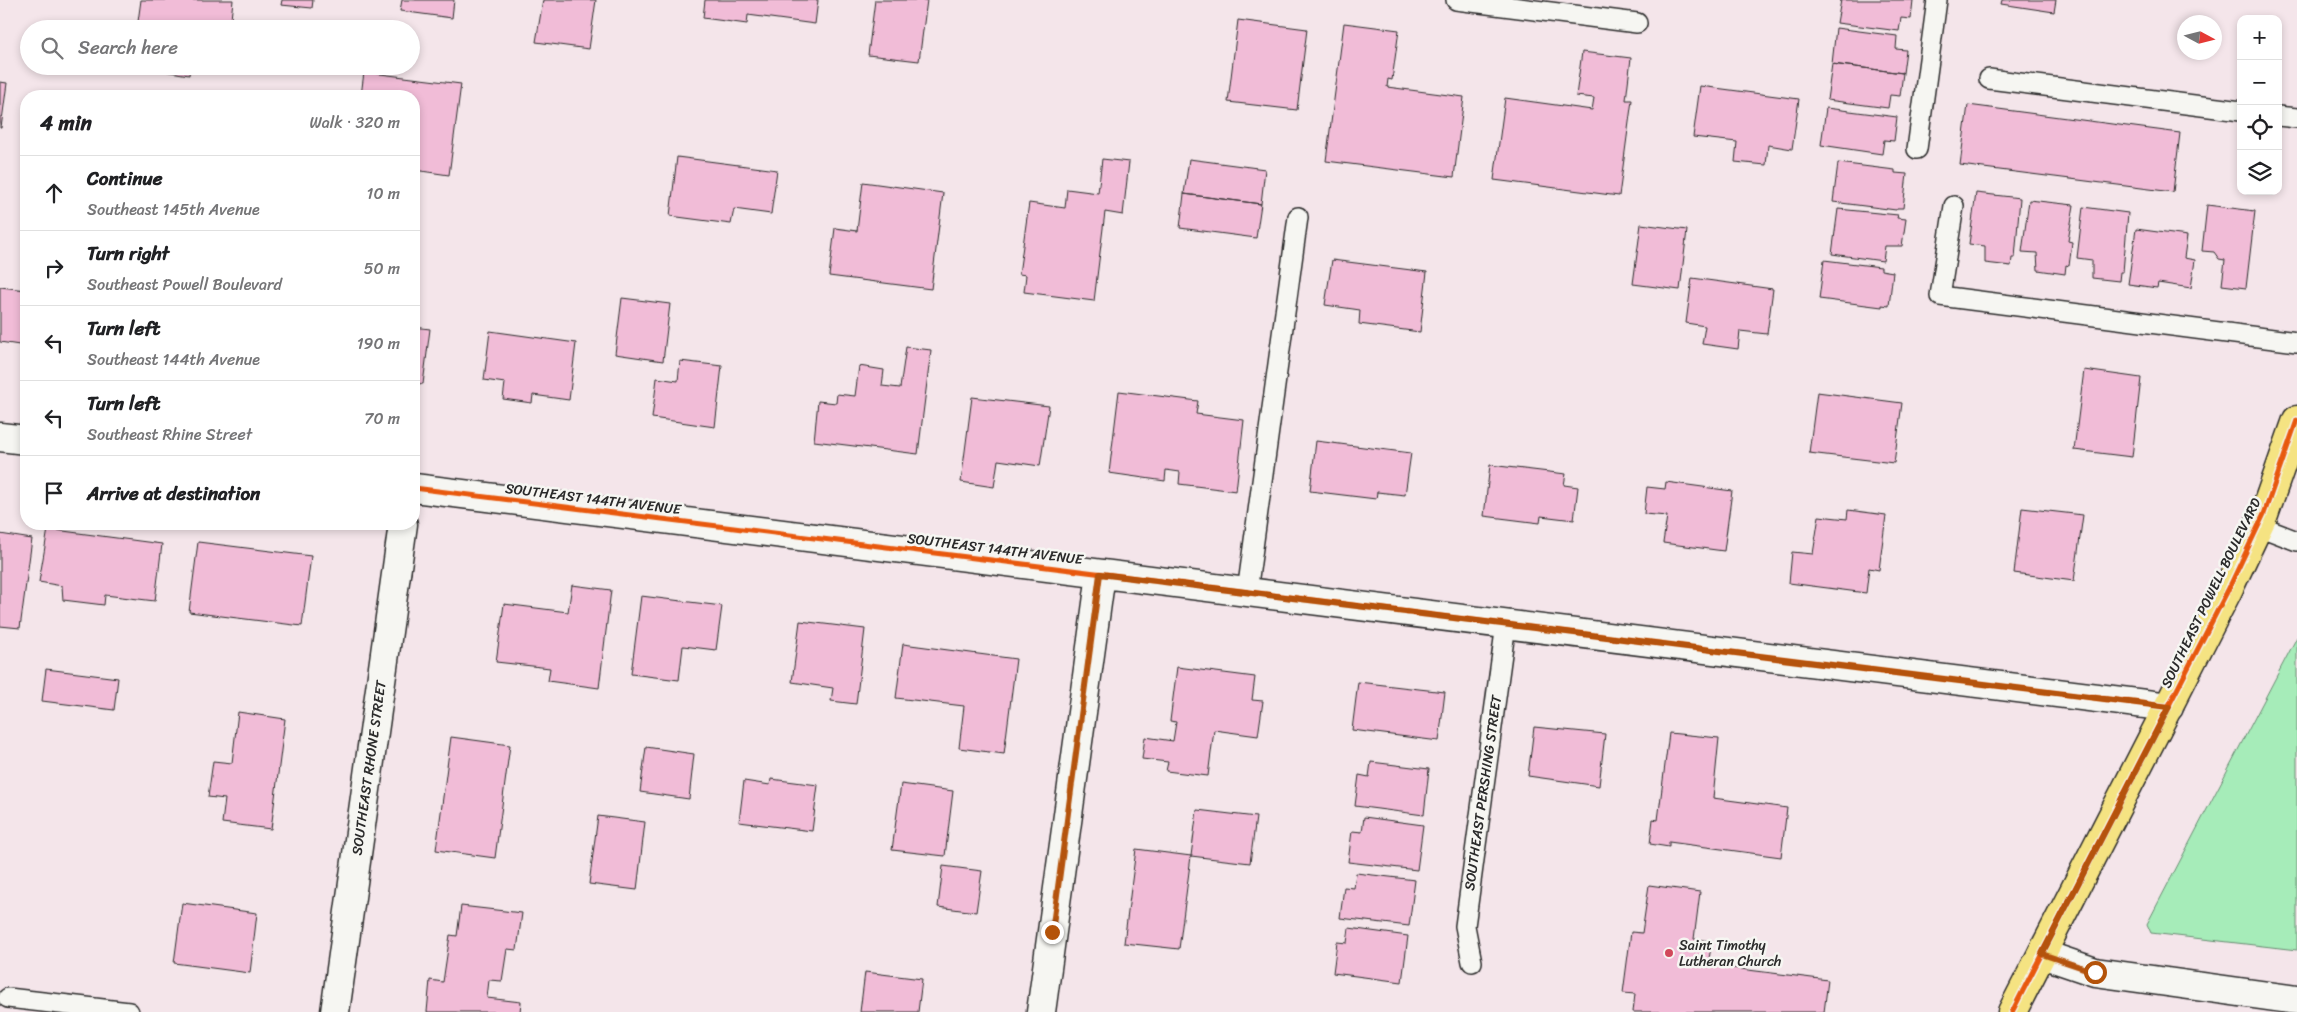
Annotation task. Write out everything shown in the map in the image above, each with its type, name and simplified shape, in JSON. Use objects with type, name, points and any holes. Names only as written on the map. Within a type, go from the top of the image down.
[{"type":"main road","name":"SOUTHEAST POWELL BOULEVARD","points":[[2012,1012],[2169,707],[2258,526],[2296,428]]},
{"type":"street","points":[[0,437],[20,439]]},
{"type":"street","name":"SOUTHEAST 144TH AVENUE","points":[[420,489],[2169,707]]},
{"type":"street","name":"SOUTHEAST RHONE STREET","points":[[336,1012],[402,530]]},
{"type":"street","points":[[1041,1012],[1100,574]]},
{"type":"street","points":[[2042,954],[2095,972],[2297,1000]]},
{"type":"lane","points":[[1456,0],[1500,3],[1637,23]]},
{"type":"lane","points":[[1917,149],[1937,0]]},
{"type":"lane","points":[[1989,79],[2237,110]]},
{"type":"lane","points":[[2282,116],[2297,118]]},
{"type":"lane","points":[[1954,206],[1940,296],[2297,342]]},
{"type":"lane","points":[[1247,592],[1298,217]]},
{"type":"lane","points":[[2258,526],[2297,542]]},
{"type":"lane","name":"SOUTHEAST PERSHING STREET","points":[[1472,962],[1465,926],[1506,624]]},
{"type":"lane","points":[[8,998],[129,1012]]},
{"type":"green space","points":[[2297,637],[2297,950],[2151,933],[2147,924]]},
{"type":"building","points":[[141,0],[233,0],[231,20],[138,20]]},
{"type":"building","points":[[282,0],[313,0],[312,8],[281,5]]},
{"type":"building","points":[[402,0],[454,0],[452,18],[400,11]]},
{"type":"building","points":[[543,0],[596,0],[589,49],[536,42]]},
{"type":"building","points":[[705,0],[818,0],[815,24],[748,15],[747,24],[703,18]]},
{"type":"building","points":[[875,0],[927,0],[919,61],[868,55]]},
{"type":"building","points":[[1841,0],[1913,0],[1911,19],[1901,18],[1899,31],[1837,23]]},
{"type":"building","points":[[2002,0],[2056,0],[2054,12],[2001,4]]},
{"type":"building","points":[[1238,20],[1307,29],[1297,110],[1228,102]]},
{"type":"building","points":[[1344,23],[1399,30],[1392,80],[1388,79],[1387,87],[1464,97],[1454,177],[1326,161]]},
{"type":"building","points":[[1836,28],[1897,36],[1896,49],[1906,50],[1903,73],[1832,64]]},
{"type":"building","points":[[1582,52],[1631,58],[1626,100],[1632,100],[1619,196],[1494,180],[1505,98],[1592,110],[1594,98],[1576,96]]},
{"type":"building","points":[[1832,64],[1903,73],[1900,96],[1890,95],[1888,108],[1827,100]]},
{"type":"building","points":[[364,75],[388,75],[461,84],[449,175],[420,171],[420,90],[362,90]]},
{"type":"building","points":[[0,82],[7,83],[1,128],[0,128]]},
{"type":"building","points":[[1700,86],[1799,99],[1792,149],[1768,145],[1766,165],[1735,162],[1737,142],[1693,137]]},
{"type":"building","points":[[1968,105],[2180,133],[2173,192],[1960,165]]},
{"type":"building","points":[[1826,108],[1897,117],[1894,141],[1884,140],[1882,154],[1821,145]]},
{"type":"building","points":[[677,157],[777,170],[771,214],[734,209],[731,224],[670,216]]},
{"type":"building","points":[[1102,159],[1129,162],[1123,215],[1105,212],[1094,301],[1024,292],[1026,275],[1019,274],[1029,203],[1065,208],[1067,189],[1098,193]]},
{"type":"building","points":[[1189,159],[1265,169],[1261,204],[1184,194]]},
{"type":"building","points":[[1838,163],[1895,170],[1895,173],[1907,174],[1903,208],[1897,208],[1896,210],[1833,202]]},
{"type":"building","points":[[863,182],[943,193],[931,289],[829,276],[835,228],[857,231]]},
{"type":"building","points":[[1976,193],[2020,198],[2015,258],[2012,258],[2011,266],[1985,263],[1985,246],[1969,244]]},
{"type":"building","points":[[1184,194],[1261,204],[1256,238],[1180,228]]},
{"type":"building","points":[[2029,200],[2074,205],[2068,241],[2072,242],[2069,266],[2066,265],[2065,274],[2038,270],[2037,253],[2022,252]]},
{"type":"building","points":[[2207,205],[2255,211],[2246,288],[2222,285],[2225,260],[2219,259],[2214,252],[2202,251]]},
{"type":"building","points":[[2083,207],[2128,213],[2123,272],[2120,272],[2119,281],[2092,278],[2092,260],[2077,258]]},
{"type":"building","points":[[1838,209],[1898,215],[1897,218],[1906,219],[1902,246],[1885,246],[1883,261],[1832,254]]},
{"type":"building","points":[[1641,224],[1687,230],[1680,290],[1633,284]]},
{"type":"building","points":[[2136,229],[2187,236],[2184,258],[2195,260],[2191,288],[2158,283],[2157,288],[2128,284]]},
{"type":"building","points":[[1332,260],[1427,272],[1420,332],[1359,324],[1360,310],[1325,305]]},
{"type":"building","points":[[1824,260],[1881,267],[1881,270],[1893,272],[1889,306],[1882,305],[1882,307],[1819,299]]},
{"type":"building","points":[[1692,278],[1773,289],[1767,334],[1740,331],[1738,349],[1702,344],[1705,326],[1686,323]]},
{"type":"building","points":[[0,287],[20,289],[20,345],[0,342]]},
{"type":"building","points":[[622,298],[670,304],[663,361],[615,354]]},
{"type":"building","points":[[420,328],[430,329],[423,384],[420,384]]},
{"type":"building","points":[[490,331],[576,343],[569,400],[533,395],[532,403],[503,399],[505,383],[484,380]]},
{"type":"building","points":[[906,347],[931,350],[918,454],[814,441],[818,401],[836,403],[837,394],[855,396],[859,366],[884,370],[882,386],[900,388]]},
{"type":"building","points":[[680,361],[722,366],[715,427],[652,418],[657,378],[678,381]]},
{"type":"building","points":[[2084,370],[2141,378],[2132,457],[2074,450]]},
{"type":"building","points":[[1119,391],[1198,401],[1196,414],[1244,420],[1236,491],[1179,484],[1180,472],[1166,470],[1165,481],[1109,473]]},
{"type":"building","points":[[1817,392],[1902,403],[1894,463],[1809,453]]},
{"type":"building","points":[[972,397],[1049,406],[1040,466],[998,460],[994,487],[961,482]]},
{"type":"building","points":[[1316,441],[1411,453],[1405,495],[1377,492],[1376,499],[1310,491]]},
{"type":"building","points":[[1490,465],[1566,474],[1564,485],[1578,487],[1574,520],[1541,516],[1540,523],[1484,516]]},
{"type":"building","points":[[1666,482],[1732,491],[1724,551],[1663,543],[1667,516],[1644,514],[1647,487],[1665,489]]},
{"type":"building","points":[[2022,508],[2083,515],[2074,581],[2014,573]]},
{"type":"building","points":[[1848,510],[1886,515],[1879,570],[1869,568],[1866,593],[1789,583],[1792,552],[1813,554],[1819,516],[1847,519]]},
{"type":"building","points":[[48,530],[162,544],[155,601],[105,595],[104,605],[63,600],[62,586],[39,582]]},
{"type":"building","points":[[0,534],[32,539],[20,628],[0,626]]},
{"type":"building","points":[[198,542],[311,556],[302,626],[189,612]]},
{"type":"building","points":[[572,585],[611,590],[599,688],[548,681],[550,668],[496,662],[504,604],[568,612]]},
{"type":"building","points":[[641,596],[722,606],[716,650],[683,646],[679,680],[631,674]]},
{"type":"building","points":[[800,621],[865,629],[856,704],[831,701],[833,688],[792,682]]},
{"type":"building","points":[[903,644],[1016,659],[1004,754],[959,748],[964,706],[896,698]]},
{"type":"building","points":[[1177,667],[1255,677],[1252,700],[1263,701],[1258,736],[1214,730],[1208,776],[1166,771],[1168,762],[1142,759],[1145,737],[1173,741],[1176,722],[1170,721]]},
{"type":"building","points":[[46,669],[118,678],[114,710],[42,701]]},
{"type":"building","points":[[1358,682],[1445,692],[1439,741],[1352,730]]},
{"type":"building","points":[[238,712],[285,719],[271,829],[222,823],[225,799],[208,797],[213,761],[232,763]]},
{"type":"building","points":[[1534,727],[1605,734],[1599,786],[1528,776]]},
{"type":"building","points":[[1669,733],[1719,738],[1713,798],[1787,808],[1781,857],[1669,842],[1669,847],[1650,844],[1653,819],[1658,820]]},
{"type":"building","points":[[451,737],[510,745],[495,858],[436,850]]},
{"type":"building","points":[[646,747],[694,754],[689,799],[640,792]]},
{"type":"building","points":[[1371,762],[1429,769],[1424,815],[1355,806],[1359,775],[1369,777]]},
{"type":"building","points":[[771,779],[818,785],[812,831],[739,822],[744,781],[770,785]]},
{"type":"building","points":[[901,784],[953,791],[945,856],[892,850]]},
{"type":"building","points":[[1197,810],[1256,817],[1250,863],[1191,856]]},
{"type":"building","points":[[598,816],[645,822],[637,890],[589,884]]},
{"type":"building","points":[[1364,817],[1423,825],[1417,870],[1348,862],[1352,831],[1362,832]]},
{"type":"building","points":[[1136,849],[1191,856],[1179,949],[1124,943]]},
{"type":"building","points":[[943,866],[982,871],[976,912],[938,907]]},
{"type":"building","points":[[1356,873],[1415,880],[1409,926],[1340,918],[1344,887],[1354,888]]},
{"type":"building","name":"Saint Timothy Lutheran Church","points":[[1649,885],[1700,892],[1694,939],[1712,941],[1708,965],[1828,980],[1824,1012],[1633,1012],[1635,994],[1623,993],[1631,932],[1642,933]]},
{"type":"building","points":[[182,903],[257,913],[250,973],[174,963]]},
{"type":"building","points":[[461,906],[522,913],[517,950],[507,949],[502,981],[489,980],[487,998],[521,1002],[520,1012],[427,1012],[430,980],[443,982],[450,935],[457,936]]},
{"type":"building","points":[[1349,928],[1408,936],[1402,982],[1333,973],[1337,942],[1347,943]]},
{"type":"building","points":[[865,972],[922,979],[918,1012],[860,1012]]},
{"type":"cycle path","points":[[2012,1012],[2228,590],[2264,514],[2297,420]]},
{"type":"cycle path","points":[[420,489],[2169,707]]},
{"type":"place","name":"Saint Timothy Lutheran Church","points":[[1669,953]]},
{"type":"route","points":[[1052,932],[1100,574],[2169,707],[2042,954],[2095,972]]}]
